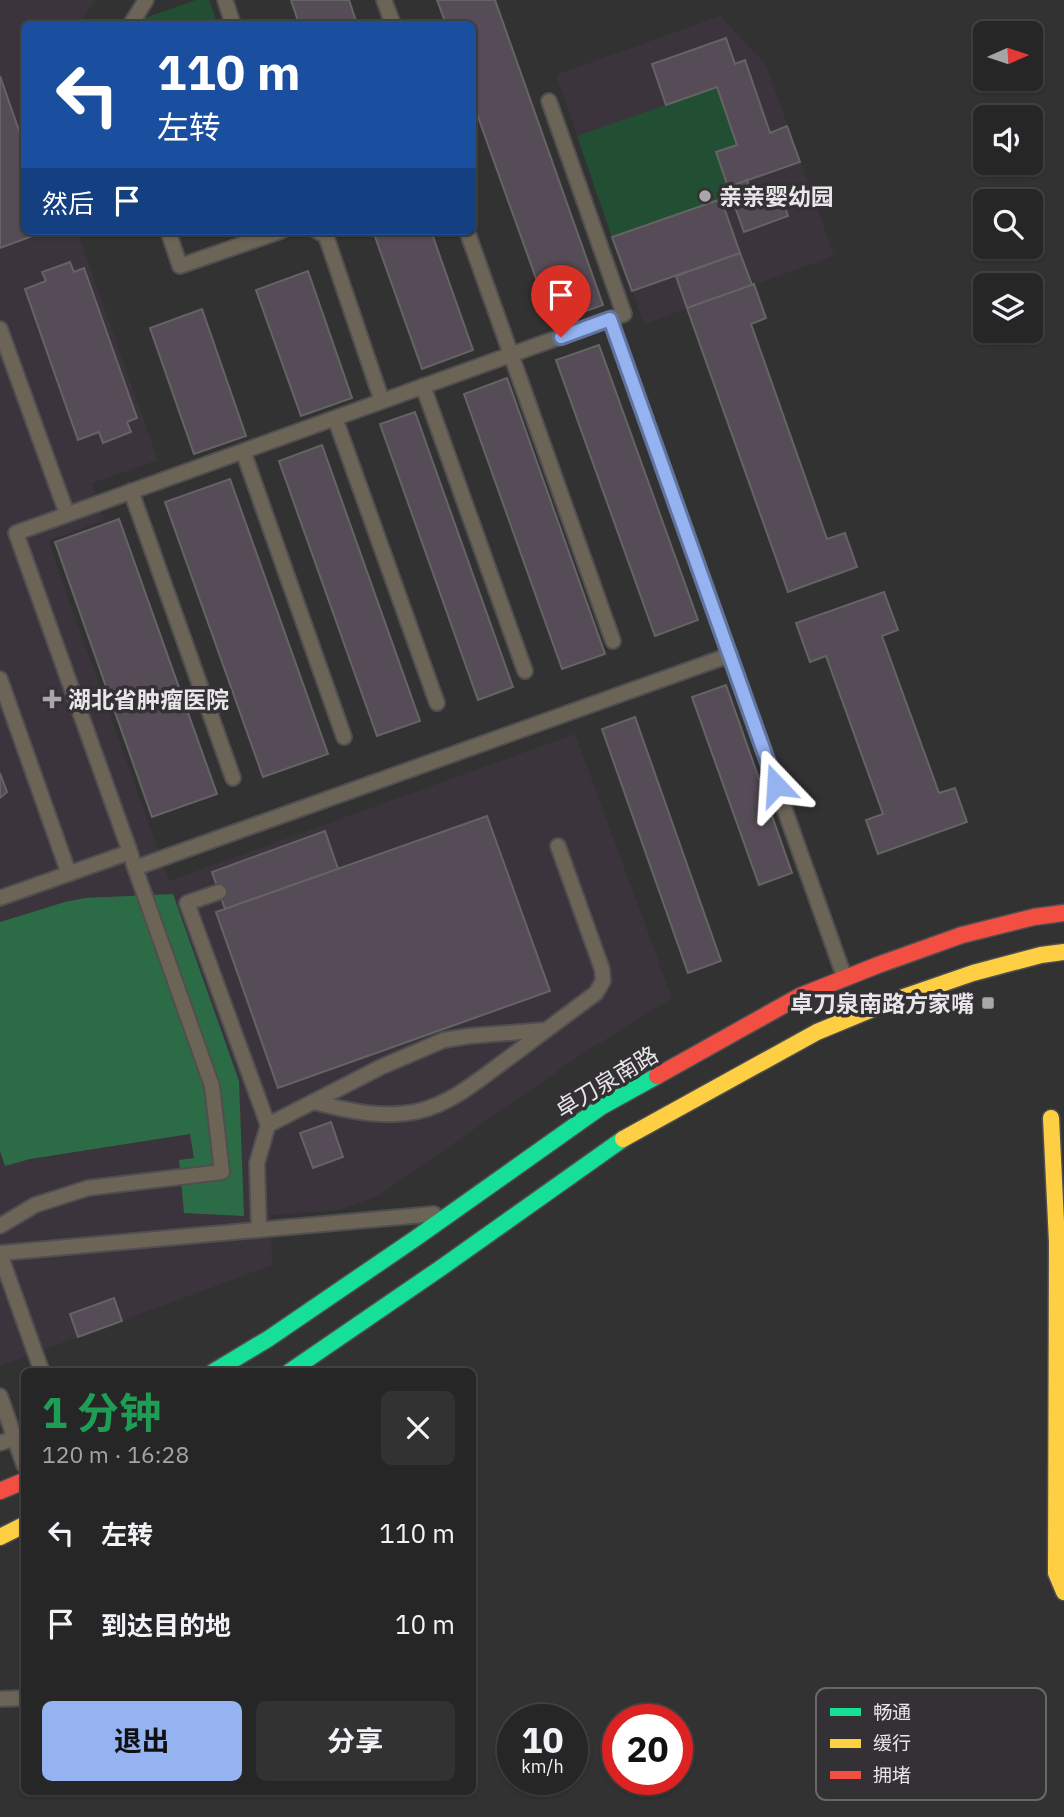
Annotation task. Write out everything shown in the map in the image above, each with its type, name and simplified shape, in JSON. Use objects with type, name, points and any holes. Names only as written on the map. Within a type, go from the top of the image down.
[{"type":"street","name":"卓刀泉南路","points":[[220,1368],[268,1339],[601,1107],[800,996],[961,935],[1034,916],[1064,913]]},
{"type":"street","points":[[295,1368],[622,1140],[817,1032],[973,973],[1041,955],[1064,953]]},
{"type":"street","points":[[1051,1118],[1057,1242],[1056,1573],[1064,1592]]},
{"type":"street","points":[[0,1492],[21,1482]]},
{"type":"street","points":[[0,1537],[21,1526]]},
{"type":"lane","points":[[133,21],[146,0]]},
{"type":"lane","points":[[225,0],[232,21]]},
{"type":"lane","points":[[384,0],[392,21]]},
{"type":"lane","points":[[0,1226],[35,1205],[88,1188],[222,1172],[212,1086],[16,533],[624,314],[549,102]]},
{"type":"lane","points":[[170,235],[180,266],[269,235]]},
{"type":"lane","points":[[324,235],[382,401]]},
{"type":"lane","points":[[468,235],[613,641]]},
{"type":"lane","points":[[610,319],[845,978]]},
{"type":"lane","points":[[0,330],[67,514]]},
{"type":"lane","points":[[423,386],[525,671]]},
{"type":"lane","points":[[335,418],[437,704]]},
{"type":"lane","points":[[243,451],[344,737]]},
{"type":"lane","points":[[131,491],[233,778]]},
{"type":"lane","points":[[135,868],[730,655]]},
{"type":"lane","points":[[0,679],[69,874]]},
{"type":"lane","points":[[314,1102],[352,1112],[400,1114],[418,1111],[452,1099],[596,993],[603,981],[602,969],[558,846]]},
{"type":"lane","points":[[0,898],[130,852]]},
{"type":"lane","points":[[219,892],[187,903],[268,1125],[257,1163],[259,1230]]},
{"type":"lane","points":[[268,1125],[381,1068],[444,1040],[470,1035],[547,1030]]},
{"type":"lane","points":[[41,1368],[0,1254],[453,1212]]},
{"type":"lane","points":[[0,1396],[20,1436],[0,1443]]},
{"type":"lane","points":[[0,1699],[21,1698]]},
{"type":"shaded area","points":[[0,0],[96,0],[81,21],[21,21],[21,235],[78,235],[158,460],[92,483],[104,520],[48,541],[169,881],[575,734],[672,998],[585,1052],[378,1196],[339,1210],[271,1215],[272,1265],[0,1366]]},
{"type":"shaded area","name":"亲亲婴幼园","points":[[720,16],[766,65],[834,256],[644,324],[556,75]]},
{"type":"green space","points":[[196,0],[209,0],[216,21],[139,21]]},
{"type":"green space","points":[[717,87],[737,145],[716,152],[731,195],[612,237],[577,136]]},
{"type":"green space","points":[[173,894],[239,1081],[244,1216],[184,1213],[179,1160],[194,1158],[190,1134],[30,1159],[5,1166],[0,1151],[0,922],[85,898]]},
{"type":"building","points":[[291,0],[349,0],[356,21],[298,21]]},
{"type":"building","points":[[437,0],[495,0],[603,305],[552,323],[476,111],[476,21],[445,21]]},
{"type":"building","points":[[726,38],[735,64],[745,60],[770,133],[787,126],[800,162],[728,187],[716,152],[737,145],[717,87],[666,105],[652,64]]},
{"type":"building","points":[[0,76],[21,136],[21,235],[35,235],[0,248]]},
{"type":"building","points":[[747,180],[754,198],[779,189],[788,216],[744,232],[728,187]]},
{"type":"building","points":[[721,199],[740,253],[632,291],[612,237]]},
{"type":"building","points":[[374,235],[432,235],[473,350],[422,369]]},
{"type":"building","points":[[740,253],[752,285],[687,308],[676,276]]},
{"type":"building","points":[[70,262],[74,272],[84,268],[137,418],[127,422],[131,432],[103,443],[99,432],[78,440],[25,289],[46,281],[42,272]]},
{"type":"building","points":[[308,271],[352,398],[301,416],[256,290]]},
{"type":"building","points":[[754,284],[766,318],[751,324],[827,539],[845,533],[857,567],[788,592],[687,308]]},
{"type":"building","points":[[202,309],[246,436],[194,454],[150,328]]},
{"type":"building","points":[[599,345],[698,620],[655,636],[556,360]]},
{"type":"building","points":[[507,378],[605,654],[562,669],[464,394]]},
{"type":"building","points":[[415,412],[513,687],[478,700],[380,424]]},
{"type":"building","points":[[322,445],[420,721],[377,736],[279,461]]},
{"type":"building","points":[[230,479],[328,754],[263,777],[165,502]]},
{"type":"building","points":[[119,519],[217,794],[152,817],[55,542]]},
{"type":"building","points":[[884,592],[898,630],[882,636],[939,793],[955,788],[967,822],[878,854],[866,820],[883,814],[826,656],[810,662],[796,623]]},
{"type":"building","points":[[726,685],[792,873],[759,885],[692,697]]},
{"type":"building","points":[[635,717],[721,961],[688,973],[602,729]]},
{"type":"building","points":[[0,773],[7,792],[0,798]]},
{"type":"building","points":[[487,816],[550,991],[278,1088],[216,912]]},
{"type":"building","points":[[325,831],[338,869],[225,909],[212,872]]},
{"type":"building","points":[[331,1122],[343,1157],[313,1168],[300,1133]]},
{"type":"building","points":[[114,1298],[122,1321],[78,1337],[70,1314]]},
{"type":"traffic: fast","points":[[220,1368],[268,1339],[416,1238],[601,1107],[657,1076]]},
{"type":"traffic: fast","points":[[295,1368],[623,1139]]},
{"type":"traffic: slow","points":[[623,1139],[817,1032],[892,1001],[973,973],[1041,955],[1064,952]]},
{"type":"traffic: slow","points":[[1051,1118],[1057,1242],[1056,1573],[1064,1592]]},
{"type":"traffic: slow","points":[[0,1537],[21,1526]]},
{"type":"traffic: jam","points":[[657,1076],[800,996],[962,935],[1034,917],[1064,913]]},
{"type":"traffic: jam","points":[[0,1491],[21,1482]]},
{"type":"place","name":"亲亲婴幼园","points":[[705,196]]},
{"type":"place","name":"湖北省肿瘤医院","points":[[52,699]]},
{"type":"place","name":"卓刀泉南路方家嘴","points":[[988,1003]]},
{"type":"route","points":[[561,337],[610,319],[776,785]]}]
